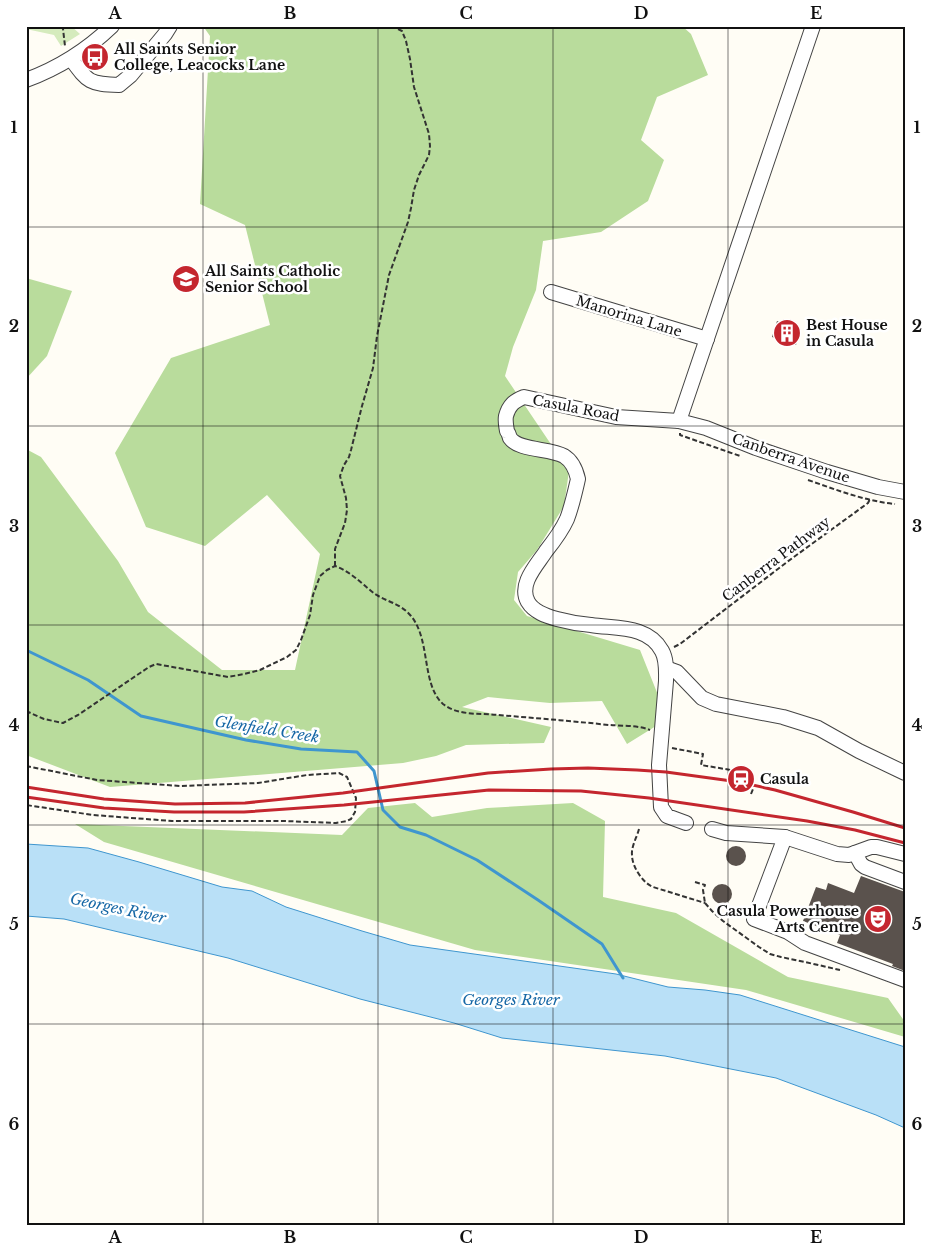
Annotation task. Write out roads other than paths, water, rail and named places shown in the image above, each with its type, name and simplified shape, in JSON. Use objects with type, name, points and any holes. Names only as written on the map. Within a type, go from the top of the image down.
[{"type":"street","points":[[26,80],[71,59],[88,48],[112,26]]},
{"type":"street","points":[[71,59],[88,80],[103,84],[119,85],[131,75],[170,26]]},
{"type":"street","points":[[678,421],[813,26]]},
{"type":"street","name":"Manorina Lane","points":[[551,292],[707,339]]},
{"type":"street","name":"Casula Road","points":[[666,668],[663,653],[656,642],[634,630],[592,626],[558,619],[541,614],[529,603],[526,598],[527,579],[567,518],[578,478],[572,463],[566,457],[558,453],[515,442],[510,438],[505,423],[510,406],[516,400],[524,397],[616,417],[678,421]]},
{"type":"street","name":"Canberra Avenue","points":[[678,421],[706,428],[756,448],[878,487],[901,498]]},
{"type":"street","points":[[686,823],[667,816],[661,807],[659,772],[664,751],[666,668],[677,672],[702,698],[716,704],[783,717],[818,728],[859,751],[905,773]]},
{"type":"street","points":[[712,829],[726,832],[785,836],[837,854],[849,855],[871,847],[905,854]]},
{"type":"street","points":[[785,836],[754,919],[788,932],[805,943],[905,980]]},
{"type":"street","points":[[855,853],[861,864],[905,882]]},
{"type":"water","name":"Georges River","points":[[26,844],[88,848],[222,887],[252,891],[286,907],[410,945],[616,974],[668,987],[740,995],[905,1047],[905,1128],[876,1115],[776,1078],[665,1056],[502,1038],[454,1023],[360,999],[228,958],[64,919],[26,916]]},
{"type":"waterway","name":"Glenfield Creek","points":[[26,650],[88,680],[141,716],[246,740],[301,749],[357,752],[374,771],[383,810],[400,827],[426,835],[477,860],[538,900],[602,944],[623,978]]},
{"type":"railway","points":[[26,787],[104,799],[175,804],[245,803],[343,793],[488,773],[588,768],[637,770],[739,782],[775,790],[905,828]]},
{"type":"railway","points":[[26,797],[104,808],[174,812],[244,812],[344,805],[489,790],[581,791],[649,798],[807,821],[855,830],[905,843]]},
{"type":"place","name":"All Saints Senior College, Leacocks Lane","points":[[95,57]]},
{"type":"place","name":"All Saints Catholic Senior School","points":[[186,279]]},
{"type":"place","name":"Best House in Casula","points":[[787,333]]},
{"type":"place","name":"Casula","points":[[741,779]]},
{"type":"place","name":"Casula Powerhouse Arts Centre","points":[[878,919]]}]
